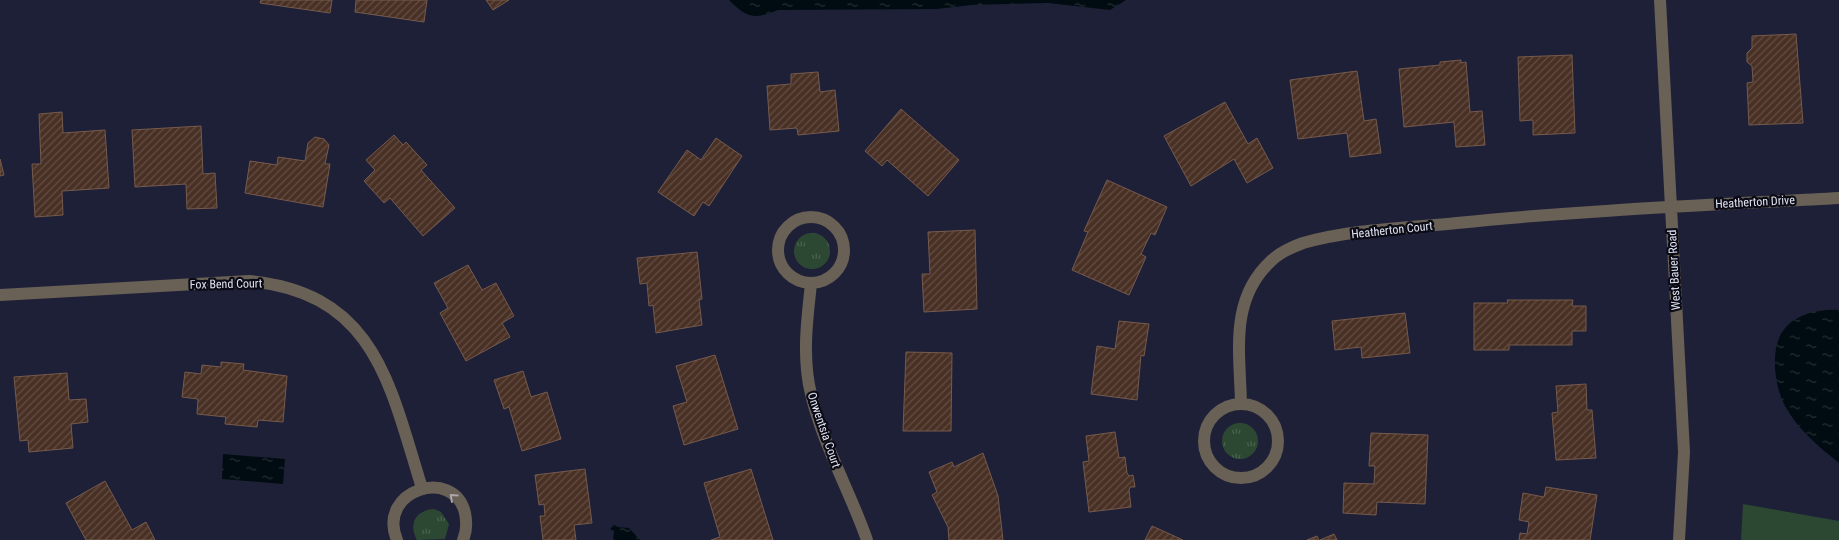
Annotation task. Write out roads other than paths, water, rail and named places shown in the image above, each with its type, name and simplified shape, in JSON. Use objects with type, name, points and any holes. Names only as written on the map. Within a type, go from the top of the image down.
[{"type":"street","name":"West Bauer Road","points":[[1660,0],[1684,452],[1679,540]]},
{"type":"street","name":"Heatherton Drive","points":[[1670,207],[1839,198]]},
{"type":"street","name":"Heatherton Court","points":[[1241,404],[1239,321],[1243,303],[1248,290],[1270,262],[1282,252],[1302,244],[1371,232],[1524,216],[1670,207]]},
{"type":"street","points":[[811,216],[823,218],[833,224],[840,233],[844,244],[844,256],[836,271],[822,282],[811,284],[789,276],[778,256],[778,244],[782,232],[790,224],[800,218],[811,216]]},
{"type":"street","name":"Fox Bend Court","points":[[0,294],[249,281],[275,284],[301,291],[348,322],[365,340],[379,362],[391,389],[422,488]]},
{"type":"street","name":"Onwentsia Court","points":[[811,284],[806,330],[810,393],[831,456],[868,540]]},
{"type":"street","points":[[1241,404],[1254,406],[1265,412],[1273,422],[1278,434],[1276,453],[1265,470],[1254,476],[1241,478],[1229,476],[1217,470],[1209,460],[1204,448],[1205,435],[1209,423],[1217,413],[1228,406],[1241,404]]},
{"type":"street","points":[[397,540],[393,526],[395,513],[401,502],[410,493],[422,488],[435,487],[447,491],[457,498],[464,509],[467,522],[463,540]]},
{"type":"water","points":[[729,0],[1126,0],[1110,10],[1048,3],[971,5],[937,9],[778,10],[763,15],[751,16],[741,11]]},
{"type":"water","points":[[1839,310],[1839,463],[1809,436],[1789,413],[1778,386],[1775,354],[1781,335],[1791,322],[1811,313]]},
{"type":"water","points":[[223,454],[285,459],[283,484],[222,479]]},
{"type":"water","points":[[614,525],[629,528],[640,540],[613,540],[614,531],[610,529]]}]
